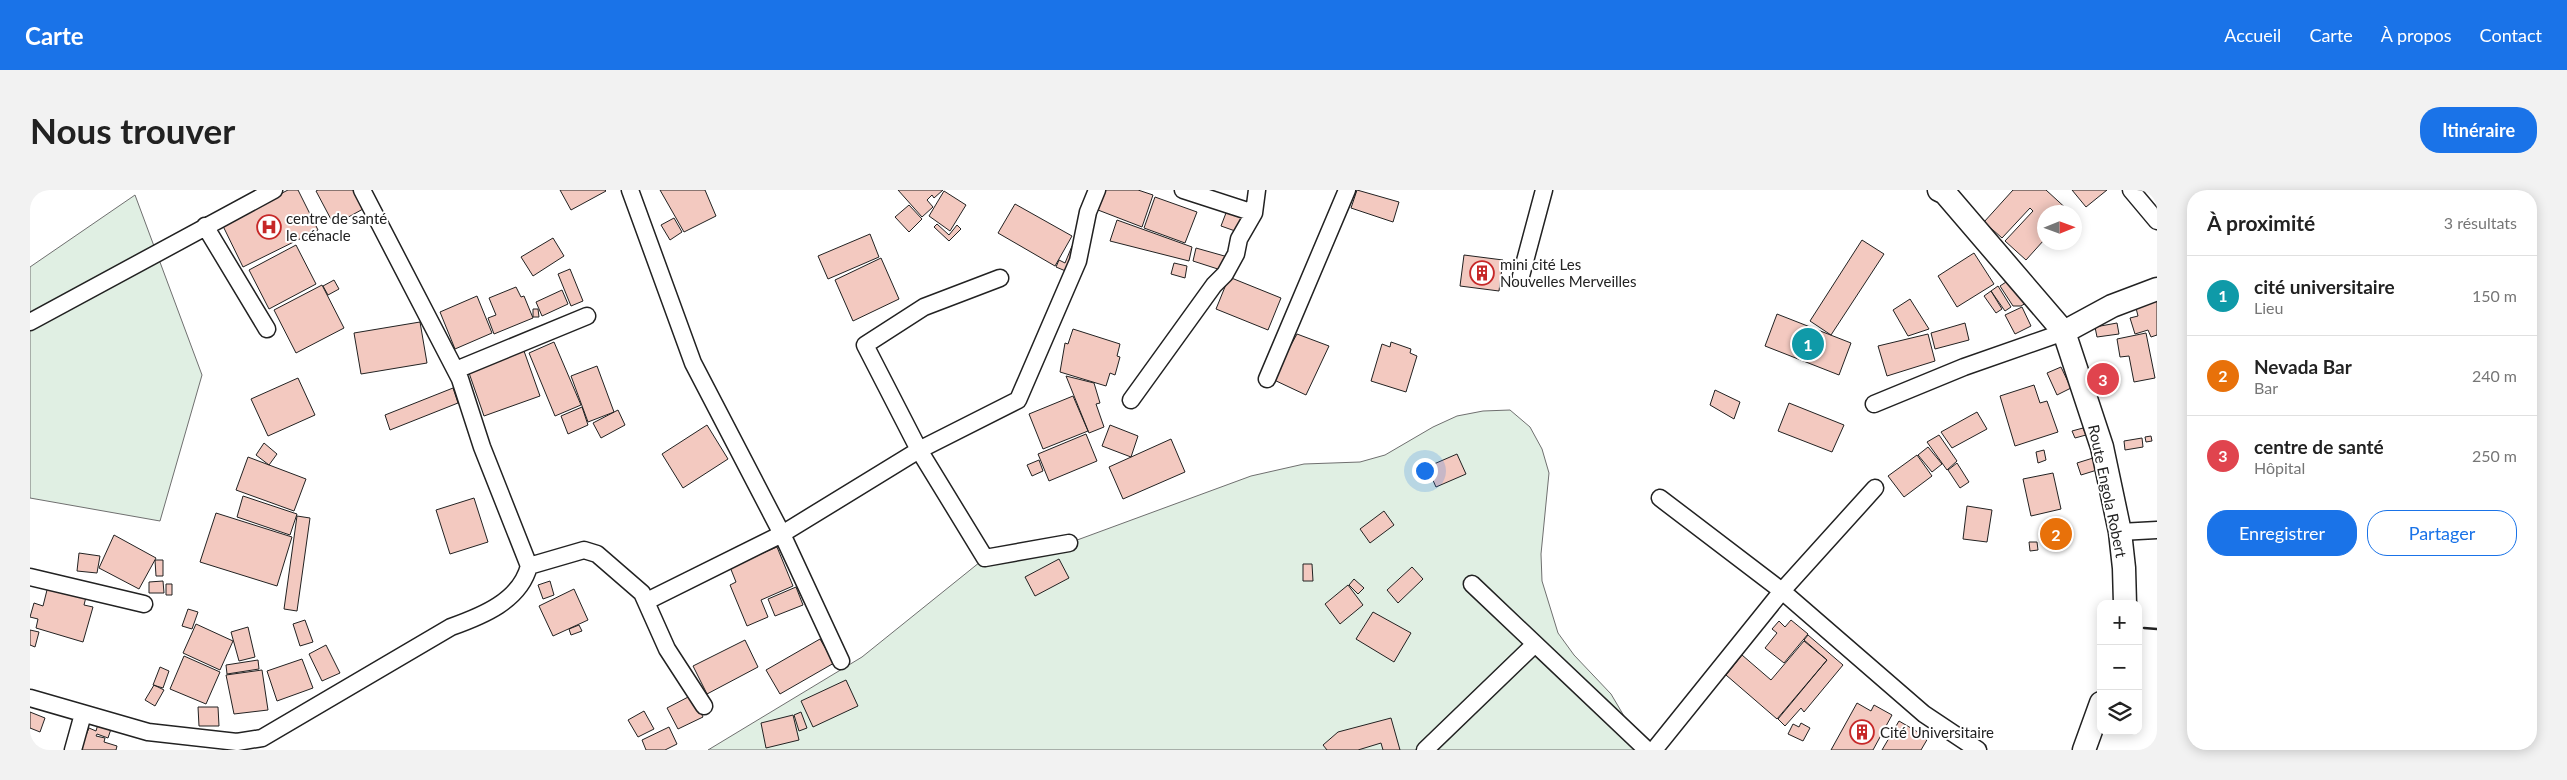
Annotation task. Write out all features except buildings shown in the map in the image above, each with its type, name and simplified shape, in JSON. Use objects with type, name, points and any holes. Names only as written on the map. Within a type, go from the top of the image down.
[{"type":"street","points":[[30,322],[274,190]]},
{"type":"street","points":[[30,698],[148,732],[237,742],[251,746],[451,628],[480,616],[509,599],[526,580],[529,566],[456,370],[362,190]]},
{"type":"street","points":[[630,190],[692,363],[782,534],[841,661]]},
{"type":"street","points":[[647,601],[782,534],[919,450],[1018,400],[1023,394],[1078,261],[1088,212],[1097,190]]},
{"type":"street","points":[[1183,190],[1254,214]]},
{"type":"street","points":[[1131,400],[1214,285],[1225,274],[1236,254],[1239,238],[1246,231],[1254,214],[1257,190]]},
{"type":"street","points":[[1267,379],[1347,190]]},
{"type":"street","points":[[1521,276],[1544,190]]},
{"type":"street","name":"Route Engola Robert","points":[[1939,190],[1945,193],[2064,332],[2102,447],[2120,532],[2125,600]]},
{"type":"street","points":[[2131,190],[2157,221]]},
{"type":"street","points":[[205,226],[268,329]]},
{"type":"street","points":[[1000,278],[924,307],[865,345],[919,450],[984,558],[1069,543]]},
{"type":"street","points":[[1874,404],[1964,366],[2064,332],[2112,306],[2157,288]]},
{"type":"street","points":[[456,370],[586,316]]},
{"type":"street","points":[[1654,750],[1782,591],[1875,488]]},
{"type":"street","points":[[1660,498],[1782,591],[1924,714],[1978,750]]},
{"type":"street","points":[[2120,532],[2157,530]]},
{"type":"street","points":[[529,566],[584,550],[597,554],[642,593],[667,648],[704,706]]},
{"type":"street","points":[[30,577],[144,604]]},
{"type":"street","points":[[1472,584],[1647,750]]},
{"type":"street","points":[[1425,750],[1535,644]]},
{"type":"street","points":[[73,750],[83,714]]},
{"type":"street","points":[[2084,750],[2097,715]]},
{"type":"green space","points":[[135,195],[202,375],[160,521],[30,498],[30,267]]},
{"type":"green space","points":[[1510,410],[1530,427],[1542,449],[1549,473],[1541,554],[1542,581],[1558,633],[1574,655],[1611,694],[1624,716],[1636,750],[708,750],[862,657],[985,558],[1069,543],[1251,476],[1304,464],[1360,462],[1385,455],[1433,427],[1457,416],[1483,411]]},
{"type":"wall","points":[[2149,190],[2157,199]]},
{"type":"wall","points":[[2144,628],[2157,629]]},
{"type":"place","name":"centre de santé le cénacle","points":[[269,227]]},
{"type":"place","name":"mini cité Les Nouvelles Merveilles","points":[[1482,273]]},
{"type":"place","name":"cité universitaire","points":[[1808,344]]},
{"type":"place","name":"centre de santé","points":[[2103,379]]},
{"type":"place","name":"Nevada Bar","points":[[2056,534]]},
{"type":"place","name":"Cité Universitaire","points":[[1862,732]]}]
